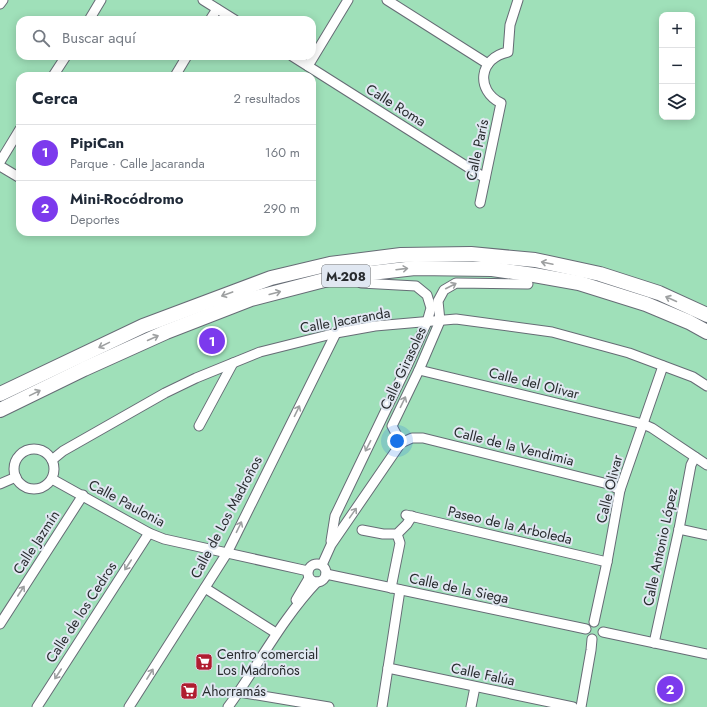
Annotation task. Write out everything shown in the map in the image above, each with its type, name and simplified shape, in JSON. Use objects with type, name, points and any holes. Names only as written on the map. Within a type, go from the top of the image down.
[{"type":"main road","name":"M-208","points":[[0,394],[143,326],[271,278],[330,264],[401,254],[471,254],[534,260],[600,274],[659,294],[707,315]]},
{"type":"main road","name":"M-208","points":[[0,410],[84,369],[166,332],[251,299],[336,277],[415,268],[492,269],[534,275],[579,284],[646,304],[689,322],[707,332]]},
{"type":"street","points":[[0,4],[3,0]]},
{"type":"street","points":[[91,16],[101,0]]},
{"type":"street","points":[[203,0],[229,16]]},
{"type":"street","points":[[316,53],[348,0]]},
{"type":"street","points":[[387,0],[488,64],[494,57],[508,52],[510,25],[518,0]]},
{"type":"street","points":[[212,16],[217,8]]},
{"type":"street","points":[[56,72],[63,60]]},
{"type":"street","points":[[177,72],[185,60]]},
{"type":"street","name":"Calle Roma","points":[[298,60],[485,178]]},
{"type":"street","points":[[308,66],[312,60]]},
{"type":"street","name":"Calle París","points":[[480,203],[501,103],[491,96],[485,87],[484,75],[488,64]]},
{"type":"street","points":[[0,162],[16,136]]},
{"type":"street","points":[[0,166],[16,176]]},
{"type":"street","name":"Calle Girasoles","points":[[322,565],[331,545],[401,443],[392,426],[419,370],[440,321],[438,301],[444,290],[456,283],[528,284]]},
{"type":"street","name":"Calle Girasoles","points":[[331,545],[335,516],[427,322],[430,308],[427,295],[416,286],[361,284]]},
{"type":"street","name":"Calle Jacaranda","points":[[52,460],[63,451],[165,393],[233,363],[260,352],[336,333],[375,326],[456,319],[552,332],[628,352],[693,378],[707,386]]},
{"type":"street","name":"Calle de Los Madroños","points":[[129,707],[227,553],[336,333]]},
{"type":"street","points":[[199,426],[233,363]]},
{"type":"street","name":"Calle Olivar","points":[[594,622],[620,490],[663,366]]},
{"type":"street","name":"Calle del Olivar","points":[[419,370],[643,424],[652,428],[707,465]]},
{"type":"street","points":[[381,421],[392,426]]},
{"type":"street","name":"Calle de la Vendimia","points":[[401,443],[412,438],[424,438],[608,484],[620,490]]},
{"type":"street","points":[[37,449],[43,451],[49,455],[52,460],[54,472],[52,478],[43,487],[30,489],[19,482],[16,477],[14,465],[17,459],[25,451],[37,449]]},
{"type":"street","name":"Calle Antonio López","points":[[654,643],[679,530],[691,465],[695,457]]},
{"type":"street","points":[[0,484],[16,477]]},
{"type":"street","name":"Calle Paulonia","points":[[52,478],[164,539],[227,553],[311,577]]},
{"type":"street","name":"Calle Jazmín","points":[[0,624],[83,495]]},
{"type":"street","name":"Paseo de la Arboleda","points":[[397,534],[407,524],[409,515],[607,562]]},
{"type":"street","points":[[362,530],[383,534],[397,534],[400,543],[391,588]]},
{"type":"street","points":[[679,530],[707,535]]},
{"type":"street","name":"Calle de los Cedros","points":[[37,707],[150,532]]},
{"type":"street","points":[[228,707],[284,622],[311,577],[310,566],[315,564],[322,565],[326,570],[324,579],[311,577]]},
{"type":"street","name":"Calle de la Siega","points":[[326,574],[586,629]]},
{"type":"street","points":[[205,588],[276,633]]},
{"type":"street","points":[[382,707],[400,590]]},
{"type":"street","points":[[594,622],[600,624],[603,632],[599,638],[592,639],[587,635],[586,629],[587,625],[594,622]]},
{"type":"street","points":[[603,632],[707,654]]},
{"type":"street","points":[[581,707],[592,639]]},
{"type":"street","name":"Calle Falúa","points":[[388,668],[573,707]]},
{"type":"street","points":[[472,707],[475,687]]},
{"type":"street","points":[[232,707],[238,693]]},
{"type":"street","points":[[238,693],[329,707]]},
{"type":"green space","points":[[0,0],[707,0],[707,707],[0,707]]},
{"type":"place","name":"PipiCan","points":[[212,341]]},
{"type":"place","name":"Centro comercial Los Madroños","points":[[204,662]]},
{"type":"place","name":"Mini-Rocódromo","points":[[670,689]]},
{"type":"place","name":"Ahorramás","points":[[189,691]]}]
